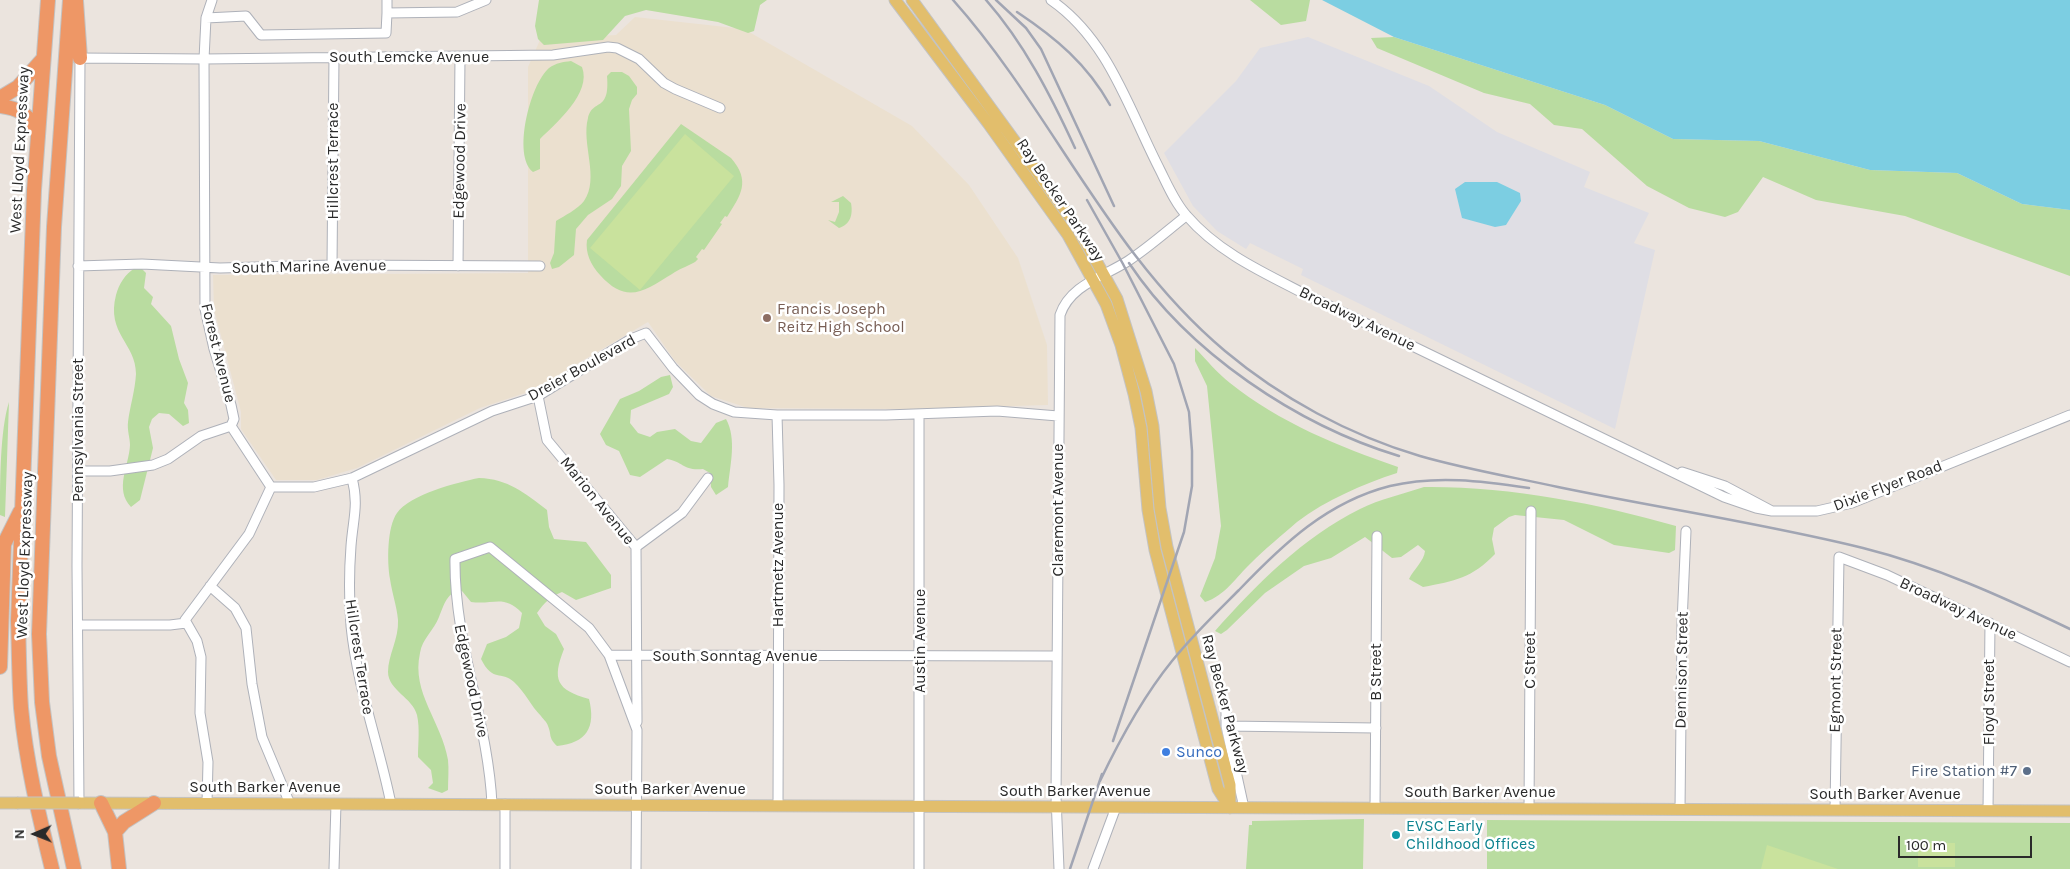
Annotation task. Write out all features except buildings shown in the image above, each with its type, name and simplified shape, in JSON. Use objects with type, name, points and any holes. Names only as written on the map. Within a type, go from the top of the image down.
[{"type":"highway","name":"West Lloyd Expressway","points":[[48,0],[37,132],[18,620],[21,709],[39,819],[52,869]]},
{"type":"highway","name":"West Lloyd Expressway","points":[[70,0],[54,227],[39,634],[42,702],[49,756],[74,869]]},
{"type":"highway","points":[[76,0],[80,58]]},
{"type":"highway","points":[[0,98],[18,87],[43,59]]},
{"type":"highway","points":[[0,106],[14,108],[25,114],[37,132]]},
{"type":"highway","points":[[0,667],[4,544],[21,509]]},
{"type":"highway","points":[[101,803],[116,832],[119,869]]},
{"type":"highway","points":[[116,832],[128,819],[154,803]]},
{"type":"main road","name":"Ray Becker Parkway","points":[[895,0],[922,32],[1052,212],[1094,279],[1114,324],[1128,367],[1141,428],[1148,510],[1158,559],[1218,789],[1230,808]]},
{"type":"main road","name":"Ray Becker Parkway","points":[[912,0],[1073,220],[1104,274],[1125,320],[1146,391],[1153,426],[1160,508],[1167,547],[1230,786],[1230,808]]},
{"type":"main road","name":"South Barker Avenue","points":[[0,803],[2070,811]]},
{"type":"street","name":"Forest Avenue","points":[[212,0],[206,18],[204,59],[205,310],[214,349],[231,405],[234,419],[231,426],[271,487]]},
{"type":"street","points":[[206,18],[246,16],[261,34],[386,33],[387,0]]},
{"type":"street","points":[[387,13],[457,12],[486,0]]},
{"type":"street","name":"Broadway Avenue","points":[[1051,0],[1080,25],[1097,45],[1171,193],[1186,216],[1220,246],[1254,268],[1734,502],[1772,510]]},
{"type":"street","name":"South Lemcke Avenue","points":[[80,58],[460,57],[553,55],[608,47],[617,48],[639,59],[669,86],[720,108]]},
{"type":"street","name":"Hillcrest Terrace","points":[[332,265],[334,57]]},
{"type":"street","name":"Edgewood Drive","points":[[458,266],[460,57]]},
{"type":"street","name":"Pennsylvania Street","points":[[80,58],[78,266],[80,803]]},
{"type":"street","name":"Claremont Avenue","points":[[1059,869],[1057,656],[1060,316],[1068,298],[1094,279],[1128,261],[1186,216]]},
{"type":"street","name":"South Marine Avenue","points":[[78,266],[142,264],[204,267],[332,265],[540,266]]},
{"type":"street","name":"Dreier Boulevard","points":[[271,487],[314,487],[352,478],[468,421],[502,407],[538,396],[631,339],[646,333],[687,384],[713,404],[734,412],[776,415],[919,414],[997,411],[1058,416]]},
{"type":"street","name":"Marion Avenue","points":[[538,396],[547,440],[636,547],[636,869]]},
{"type":"street","name":"Austin Avenue","points":[[919,414],[919,869]]},
{"type":"street","name":"Hartmetz Avenue","points":[[776,415],[779,479],[778,806]]},
{"type":"street","name":"Dixie Flyer Road","points":[[1772,510],[1817,511],[1852,503],[2070,415]]},
{"type":"street","points":[[78,471],[120,470],[153,465],[168,459],[201,436],[231,426]]},
{"type":"street","name":"Hillcrest Terrace","points":[[352,478],[357,498],[349,566],[351,627],[368,720],[384,770],[391,804]]},
{"type":"street","points":[[636,547],[682,513],[708,478]]},
{"type":"street","points":[[207,803],[208,762],[200,713],[201,657],[197,641],[186,623],[189,613],[233,559],[249,534],[271,487]]},
{"type":"street","name":"C Street","points":[[1529,809],[1531,512]]},
{"type":"street","name":"Dennison Street","points":[[1680,810],[1682,623],[1686,531]]},
{"type":"street","name":"B Street","points":[[1375,808],[1378,536]]},
{"type":"street","name":"Edgewood Drive","points":[[492,804],[484,743],[458,619],[455,580],[457,559],[490,547],[589,628],[609,655]]},
{"type":"street","name":"Egmont Street","points":[[1835,810],[1837,577],[1839,558],[1845,560]]},
{"type":"street","name":"Broadway Avenue","points":[[1845,560],[1887,575],[2070,662]]},
{"type":"street","points":[[210,586],[235,608],[246,628],[252,684],[262,738],[290,804]]},
{"type":"street","points":[[78,625],[170,625],[186,623]]},
{"type":"street","name":"Floyd Street","points":[[1988,811],[1990,623]]},
{"type":"street","name":"Marion Avenue","points":[[609,655],[637,730]]},
{"type":"street","name":"South Sonntag Avenue","points":[[609,655],[1057,656]]},
{"type":"street","points":[[1226,708],[1226,726],[1244,808]]},
{"type":"street","points":[[1226,726],[1376,728]]},
{"type":"street","points":[[334,869],[336,804]]},
{"type":"street","points":[[505,869],[506,804]]},
{"type":"street","points":[[1093,869],[1116,807]]},
{"type":"shaded area","points":[[635,17],[744,29],[912,126],[969,185],[1018,258],[1047,345],[1048,405],[912,409],[748,408],[711,396],[675,361],[648,322],[531,391],[480,408],[357,468],[317,480],[276,480],[241,429],[241,412],[214,309],[213,275],[528,273],[528,67],[540,40],[616,35]]},
{"type":"shaded area","points":[[1308,37],[1429,86],[1497,132],[1590,172],[1584,187],[1649,213],[1634,243],[1655,250],[1615,429],[1301,275],[1303,269],[1250,243],[1246,249],[1217,231],[1193,206],[1164,153],[1236,81],[1260,48]]},
{"type":"green space","points":[[539,0],[767,0],[760,5],[754,31],[748,33],[718,22],[646,10],[625,16],[603,40],[544,45],[538,39],[535,26]]},
{"type":"green space","points":[[1250,0],[1310,0],[1306,21],[1281,25]]},
{"type":"green space","points":[[1394,37],[1605,105],[1673,139],[1759,141],[1870,170],[1957,173],[2022,204],[2070,210],[2070,276],[1905,216],[1816,200],[1763,177],[1738,212],[1725,217],[1689,208],[1647,186],[1582,129],[1554,125],[1530,104],[1484,93],[1377,48],[1371,38]]},
{"type":"green space","points":[[571,61],[582,67],[584,77],[582,87],[571,107],[540,139],[540,169],[533,172],[527,164],[524,151],[526,120],[530,104],[542,76],[549,68],[562,62]]},
{"type":"green space","points":[[611,72],[622,72],[629,76],[637,87],[637,94],[632,100],[629,109],[631,151],[622,166],[621,186],[612,199],[588,215],[576,229],[574,255],[559,267],[552,269],[550,263],[554,253],[556,221],[581,204],[588,192],[590,171],[586,128],[590,112],[604,100],[607,76]]},
{"type":"green space","points":[[681,124],[731,158],[741,174],[742,188],[740,195],[704,250],[702,249],[696,257],[698,259],[695,262],[644,290],[627,292],[619,290],[600,275],[594,267],[589,259],[587,240]]},
{"type":"green space","points":[[685,134],[734,176],[640,290],[590,248]]},
{"type":"green space","points":[[843,196],[851,203],[852,211],[849,221],[839,228],[828,220],[835,222],[839,212],[839,202],[831,202]]},
{"type":"green space","points":[[135,268],[142,269],[146,273],[144,288],[153,297],[151,304],[171,326],[179,359],[188,383],[184,403],[188,410],[189,423],[183,426],[169,414],[159,413],[152,419],[149,427],[153,448],[140,500],[131,507],[126,500],[123,485],[130,445],[128,422],[136,374],[135,363],[118,329],[114,308],[116,295],[121,283],[125,276]]},
{"type":"green space","points":[[1195,348],[1225,379],[1249,397],[1289,422],[1353,451],[1398,467],[1397,473],[1345,493],[1308,514],[1262,553],[1230,586],[1219,595],[1205,602],[1200,596],[1215,558],[1221,526],[1207,386],[1195,361]]},
{"type":"green space","points":[[670,375],[673,387],[669,394],[631,410],[630,423],[638,433],[650,437],[657,432],[675,429],[691,441],[701,443],[716,423],[726,419],[732,444],[728,487],[716,495],[711,487],[710,473],[703,469],[687,468],[667,459],[640,477],[630,475],[619,451],[606,445],[600,434],[620,399],[639,391],[661,377]]},
{"type":"green space","points":[[9,402],[5,517],[0,515],[0,472],[2,441]]},
{"type":"green space","points":[[479,478],[499,481],[516,488],[547,510],[549,527],[554,539],[586,542],[611,575],[611,588],[576,600],[562,592],[548,600],[537,613],[545,626],[556,634],[564,649],[558,668],[560,682],[569,692],[589,699],[591,709],[590,725],[587,732],[576,741],[557,746],[551,738],[547,723],[518,686],[505,677],[493,674],[481,659],[487,644],[506,637],[519,628],[522,613],[516,607],[504,602],[471,602],[462,591],[449,596],[437,622],[423,643],[418,668],[423,694],[445,746],[448,760],[448,790],[442,793],[428,788],[433,783],[431,770],[418,757],[419,731],[415,709],[396,689],[389,678],[388,666],[398,627],[397,610],[389,572],[388,554],[391,527],[397,513],[403,506],[435,490]]},
{"type":"green space","points":[[1424,487],[1487,489],[1583,503],[1615,510],[1676,526],[1675,550],[1669,553],[1614,545],[1564,520],[1515,515],[1494,528],[1492,539],[1495,554],[1487,562],[1462,577],[1445,583],[1423,587],[1409,579],[1423,558],[1425,551],[1418,545],[1401,557],[1392,558],[1365,537],[1331,558],[1304,566],[1265,593],[1227,630],[1221,634],[1215,631],[1247,596],[1282,563],[1319,533],[1368,505]]},
{"type":"green space","points":[[1364,819],[1363,869],[1246,869],[1249,825],[1252,825],[1252,821]]},
{"type":"green space","points":[[1487,820],[2070,823],[2070,869],[1487,869]]},
{"type":"green space","points":[[1918,843],[1955,843],[1955,867],[1918,867]]},
{"type":"green space","points":[[1767,845],[1838,869],[1761,869]]},
{"type":"water","points":[[1322,0],[2070,0],[2070,210],[2022,204],[1957,173],[1870,170],[1759,141],[1673,139],[1605,105],[1394,37]]},
{"type":"water","points":[[1465,182],[1497,182],[1520,193],[1521,201],[1506,225],[1495,227],[1462,218],[1455,189]]},
{"type":"railway","points":[[953,0],[1021,88],[1114,226],[1147,270],[1184,312],[1225,351],[1247,368],[1269,384],[1317,413],[1367,437],[1420,456],[1454,465],[1596,495],[1787,531],[1890,555],[1968,583],[2070,629]]},
{"type":"railway","points":[[986,0],[1025,52],[1075,148]]},
{"type":"railway","points":[[996,0],[1026,28],[1041,49],[1114,206]]},
{"type":"railway","points":[[1017,12],[1070,53],[1081,64],[1110,105]]},
{"type":"railway","points":[[1087,200],[1123,264],[1174,364],[1189,412],[1192,451],[1192,486],[1184,532],[1113,741]]},
{"type":"railway","points":[[1129,263],[1154,296],[1182,327],[1248,382],[1322,425],[1399,456]]},
{"type":"railway","points":[[1100,781],[1141,704],[1180,652],[1204,625],[1272,557],[1307,527],[1326,514],[1367,493],[1407,483],[1459,480],[1529,488]]},
{"type":"railway","points":[[1070,869],[1102,774]]},
{"type":"place","name":"Francis Joseph Reitz High School","points":[[767,318]]},
{"type":"place","name":"Sunco","points":[[1166,752]]},
{"type":"place","name":"Fire Station #7","points":[[2027,771]]},
{"type":"place","name":"EVSC Early Childhood Offices","points":[[1396,835]]}]
